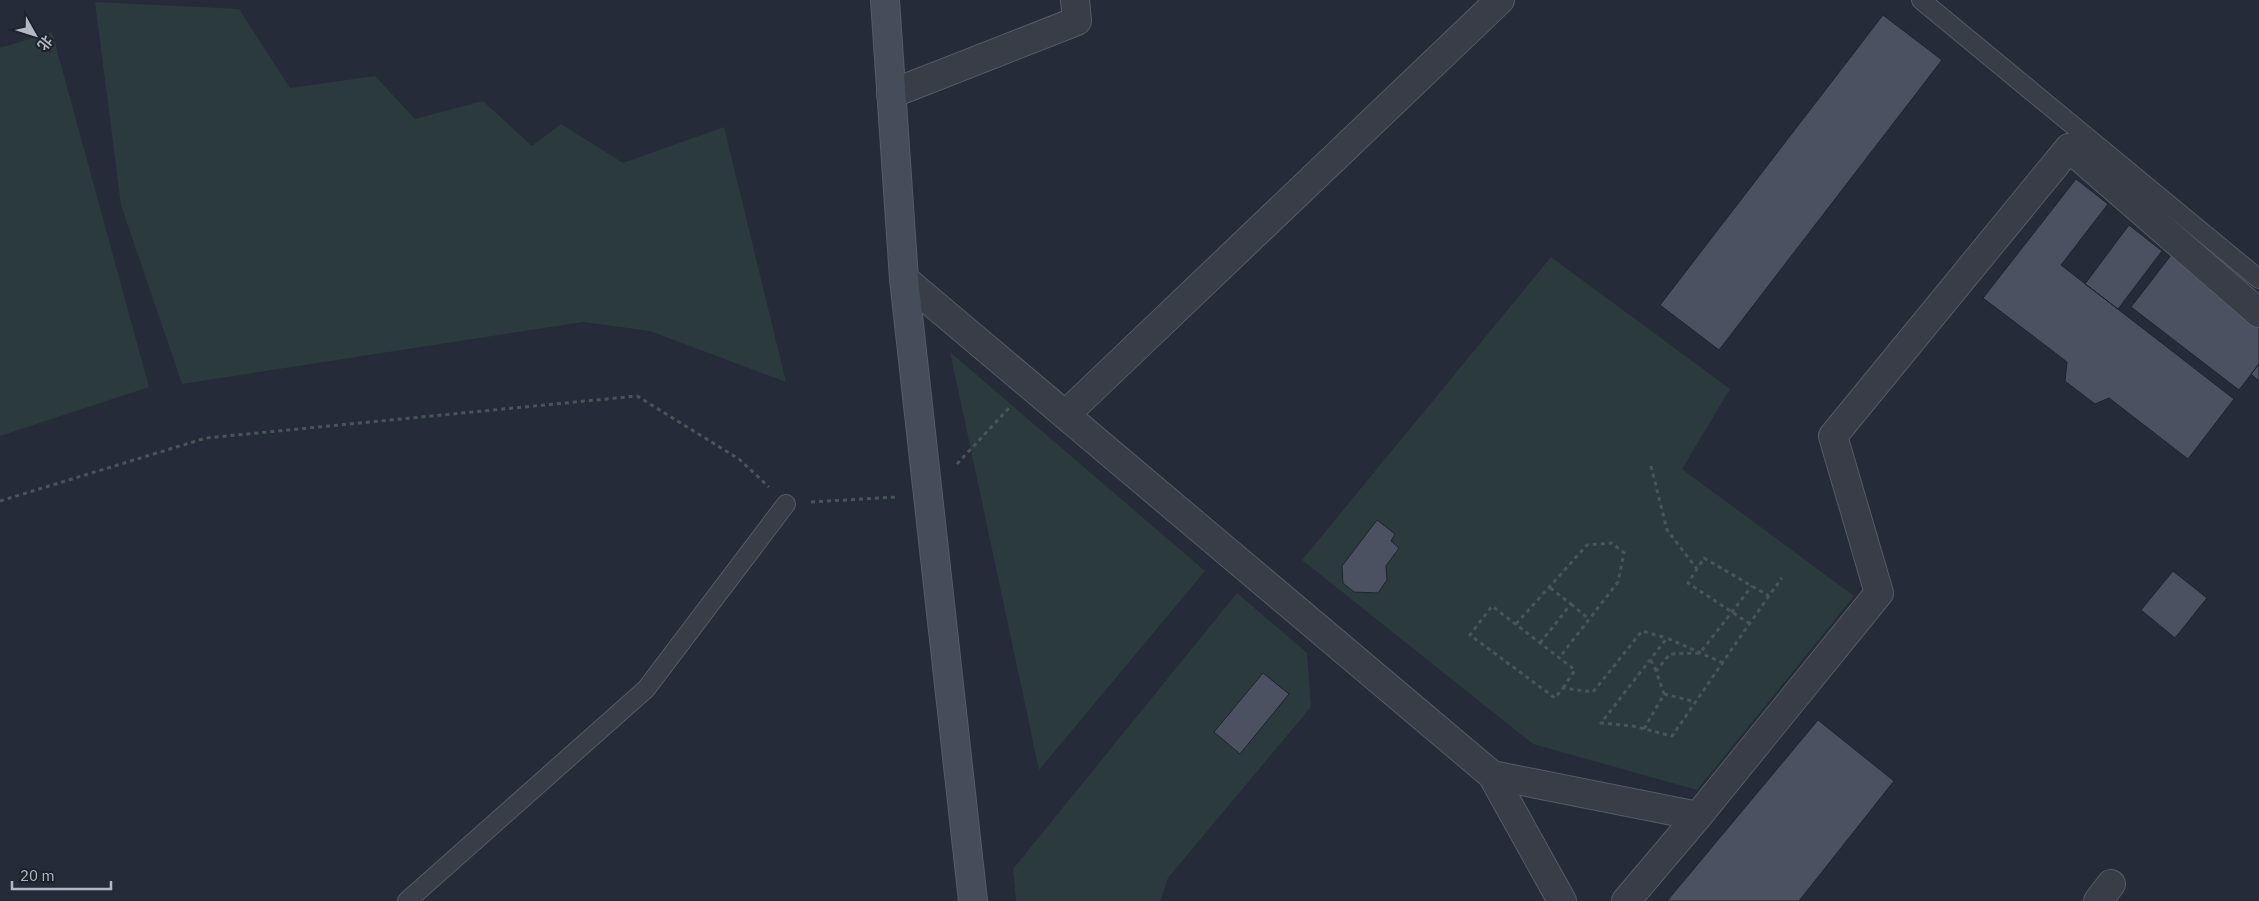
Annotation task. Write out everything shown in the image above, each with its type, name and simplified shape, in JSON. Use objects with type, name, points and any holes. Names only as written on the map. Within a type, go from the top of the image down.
[{"type":"street","points":[[885,0],[904,278],[972,901]]},
{"type":"street","points":[[891,94],[1077,20],[1075,0]]},
{"type":"street","points":[[1065,415],[1500,0]]},
{"type":"street","points":[[1626,901],[1698,816],[1879,593],[1834,436],[2068,148],[2259,313]]},
{"type":"street","points":[[904,278],[1492,776],[1562,901]]},
{"type":"street","points":[[1492,776],[1698,816]]},
{"type":"lane","points":[[1921,0],[2259,279]]},
{"type":"lane","points":[[407,901],[646,689],[786,504]]},
{"type":"path","points":[[0,501],[206,438],[637,396],[739,459],[786,504],[928,496],[1030,385]]},
{"type":"path","points":[[1650,466],[1668,530],[1697,569]]},
{"type":"path","points":[[1516,624],[1587,545],[1612,543],[1624,553],[1618,582],[1559,658]]},
{"type":"path","points":[[1750,624],[1688,583],[1704,558],[1769,596]]},
{"type":"path","points":[[1668,638],[1600,722],[1644,729],[1672,736],[1782,578]]},
{"type":"path","points":[[1700,653],[1752,586]]},
{"type":"path","points":[[1549,587],[1589,619]]},
{"type":"path","points":[[1540,643],[1571,604]]},
{"type":"path","points":[[1492,606],[1516,624],[1575,670],[1555,698],[1470,636],[1492,606]]},
{"type":"path","points":[[1563,688],[1593,692],[1642,631],[1668,638],[1723,663]]},
{"type":"path","points":[[1656,671],[1670,654],[1700,653]]},
{"type":"path","points":[[1644,729],[1664,694],[1651,660]]},
{"type":"path","points":[[1664,694],[1696,702]]},
{"type":"shaded area","points":[[95,2],[239,9],[290,88],[375,76],[415,119],[483,101],[532,146],[561,124],[623,163],[724,127],[786,382],[650,331],[583,322],[182,384],[121,205]]},
{"type":"shaded area","points":[[52,32],[149,387],[0,436],[0,48]]},
{"type":"shaded area","points":[[1551,257],[1730,389],[1682,469],[1854,596],[1697,790],[1533,744],[1302,560]]},
{"type":"shaded area","points":[[950,352],[1205,571],[1039,770]]},
{"type":"shaded area","points":[[1237,593],[1307,653],[1311,707],[1168,878],[1160,901],[1016,901],[1013,869]]},
{"type":"building","points":[[1883,15],[1942,60],[1719,350],[1660,305]]},
{"type":"building","points":[[2076,179],[2108,204],[2061,265],[2234,399],[2188,459],[2109,398],[2095,404],[2065,381],[2067,362],[1983,298]]},
{"type":"building","points":[[2129,225],[2162,251],[2118,309],[2085,284]]},
{"type":"building","points":[[2172,254],[2259,321],[2259,364],[2239,390],[2131,307]]},
{"type":"building","points":[[2259,364],[2259,381],[2251,374]]},
{"type":"building","points":[[1377,520],[1395,534],[1391,541],[1399,548],[1386,566],[1387,580],[1378,593],[1354,592],[1343,583],[1342,566]]},
{"type":"building","points":[[2173,571],[2207,598],[2175,638],[2141,610]]},
{"type":"building","points":[[1263,673],[1289,694],[1240,754],[1214,732]]},
{"type":"building","points":[[1818,720],[1894,781],[1799,901],[1667,901]]}]
